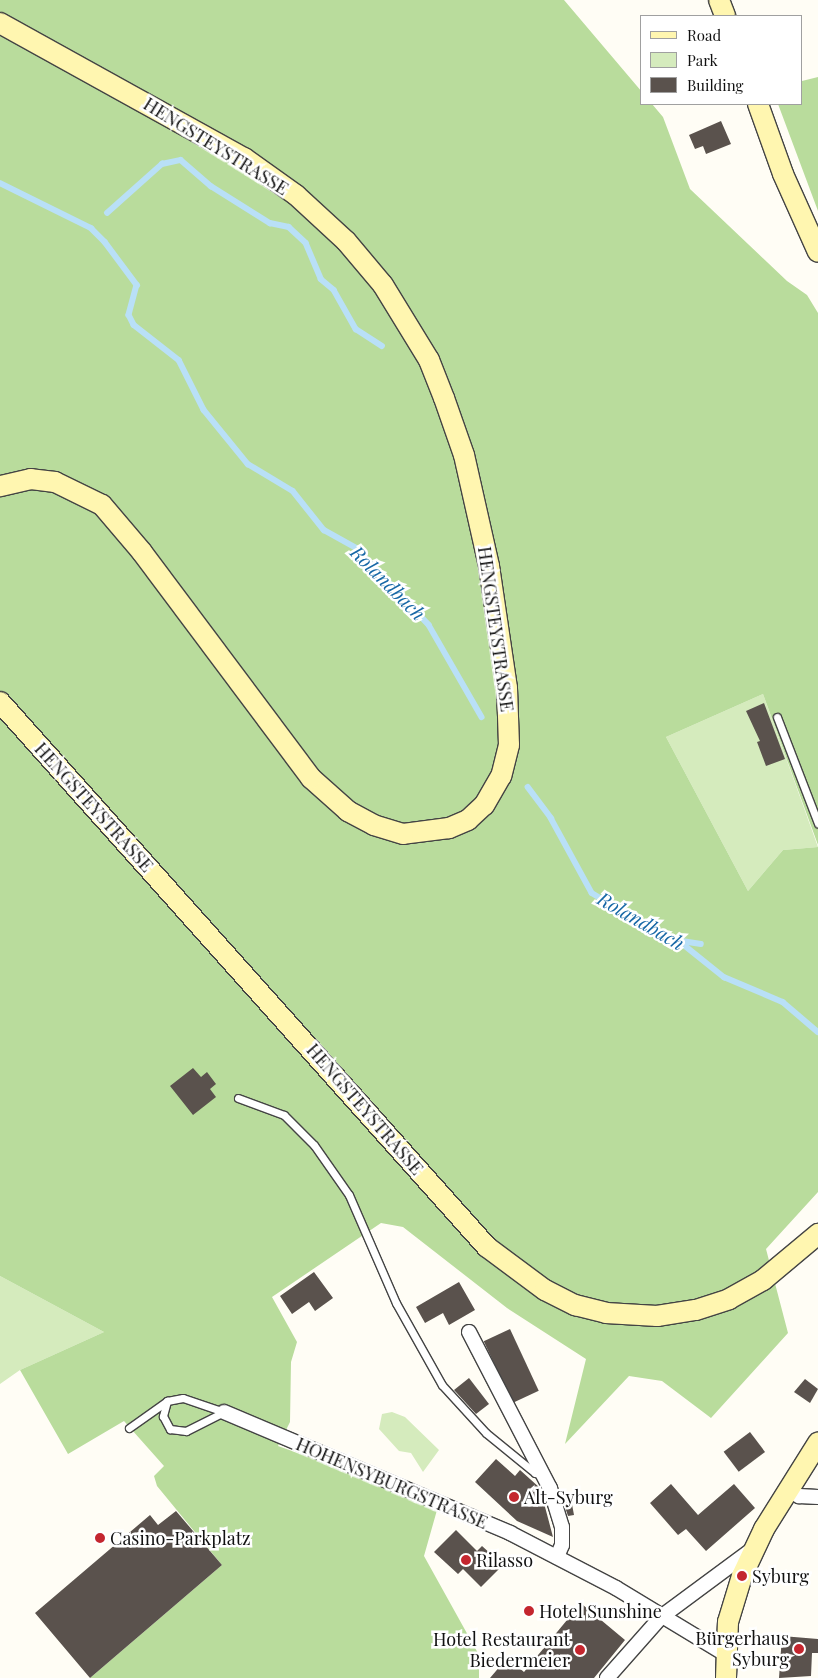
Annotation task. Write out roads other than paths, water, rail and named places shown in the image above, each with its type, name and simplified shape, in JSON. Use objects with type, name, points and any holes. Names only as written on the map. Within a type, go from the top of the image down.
[{"type":"main road","points":[[719,0],[725,15]]},
{"type":"main road","name":"HENGSTEYSTRASSE","points":[[0,23],[244,158],[296,195],[346,240],[383,285],[429,360],[444,398],[464,455],[489,566],[507,688],[509,745],[501,776],[484,805],[468,820],[448,828],[403,834],[374,825],[348,811],[311,778],[142,552],[102,505],[55,482],[31,479],[0,486]]},
{"type":"main road","points":[[758,105],[783,174],[818,252]]},
{"type":"main road","name":"HENGSTEYSTRASSE","points":[[0,702],[487,1247],[545,1290],[575,1305],[606,1313],[657,1316],[696,1310],[729,1299],[763,1280],[814,1239]]},
{"type":"main road","points":[[726,1678],[725,1654],[734,1598],[753,1550],[818,1443]]},
{"type":"street","points":[[469,1332],[544,1475],[562,1527],[562,1545],[557,1557]]},
{"type":"street","name":"HOHENSYBURGSTRASSE","points":[[224,1412],[510,1533],[557,1557],[725,1654]]},
{"type":"street","points":[[788,1490],[799,1496],[818,1497]]},
{"type":"street","points":[[607,1678],[661,1617],[753,1550]]},
{"type":"lane","points":[[777,717],[818,823]]},
{"type":"lane","points":[[238,1098],[284,1115],[314,1145],[349,1196],[396,1303],[442,1385],[486,1433],[535,1473],[544,1475]]},
{"type":"lane","points":[[129,1428],[167,1401],[183,1398],[224,1412]]},
{"type":"lane","points":[[167,1401],[164,1416],[170,1429],[186,1431],[224,1412]]},
{"type":"waterway","points":[[107,213],[162,164],[181,160],[211,186],[270,223],[289,227],[306,243],[321,279],[334,290],[356,329],[382,346]]},
{"type":"waterway","name":"Rolandbach","points":[[0,183],[91,228],[105,242],[137,285],[129,315],[134,325],[179,360],[204,410],[248,464],[293,491],[324,530],[356,548],[429,625],[482,717]]},
{"type":"waterway","name":"Rolandbach","points":[[528,787],[551,818],[592,893],[652,929],[679,941],[724,977],[783,1002],[818,1032]]},
{"type":"waterway","points":[[682,941],[701,944]]},
{"type":"place","name":"Alt-Syburg","points":[[514,1497]]},
{"type":"place","name":"Casino-Parkplatz","points":[[100,1538]]},
{"type":"place","name":"Rilasso","points":[[466,1560]]},
{"type":"place","name":"Syburg","points":[[742,1576]]},
{"type":"place","name":"Hotel Sunshine","points":[[529,1611]]},
{"type":"place","name":"Bürgerhaus Syburg","points":[[799,1649]]},
{"type":"place","name":"Hotel Restaurant Biedermeier","points":[[580,1650]]}]
